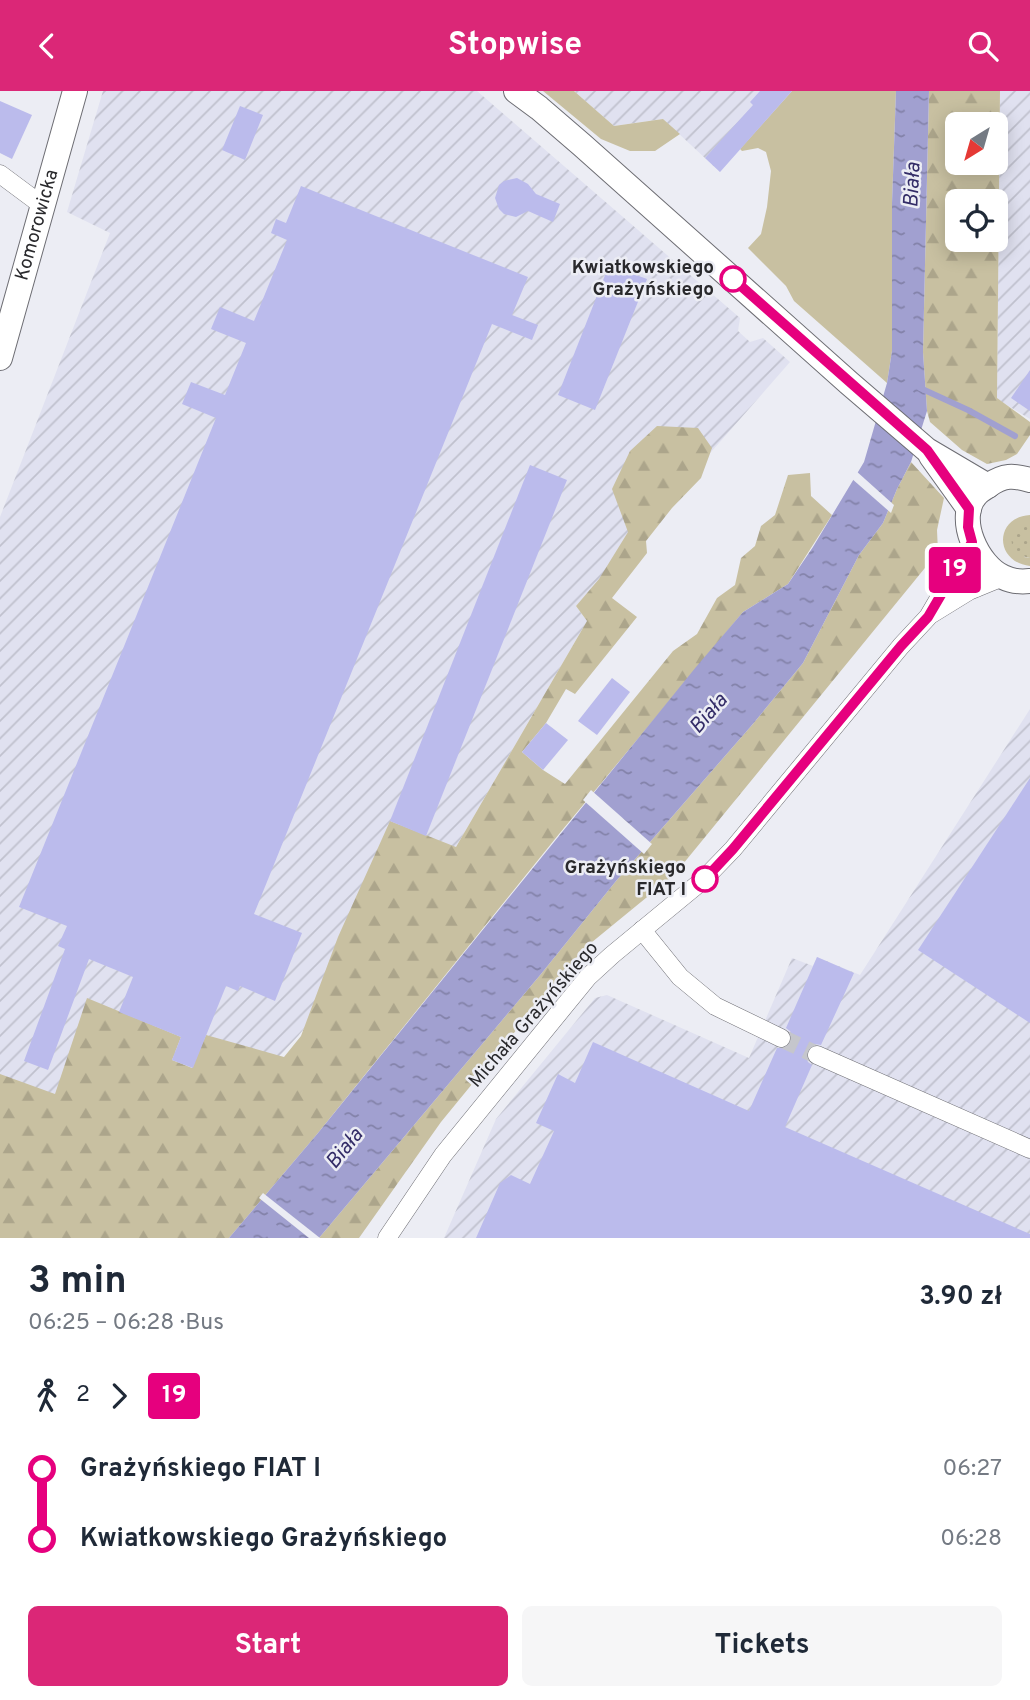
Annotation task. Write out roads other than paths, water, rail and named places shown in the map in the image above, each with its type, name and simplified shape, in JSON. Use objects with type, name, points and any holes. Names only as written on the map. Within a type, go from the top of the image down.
[{"type":"street","name":"Komorowicka","points":[[0,358],[75,91]]},
{"type":"street","points":[[516,91],[582,145],[927,450],[988,486]]},
{"type":"street","points":[[0,174],[43,206]]},
{"type":"street","points":[[927,450],[969,509]]},
{"type":"street","points":[[1028,475],[1003,477],[975,495],[969,509],[968,527],[972,542],[985,562],[1003,577],[1030,582]]},
{"type":"street","name":"Michała Grażyńskiego","points":[[387,1238],[443,1155],[566,1004],[596,970],[703,880],[733,849],[928,617],[972,542]]},
{"type":"street","name":"Michała Grażyńskiego","points":[[928,617],[968,591],[1003,577]]},
{"type":"street","points":[[642,930],[680,977],[715,1006],[781,1038]]},
{"type":"street","points":[[817,1055],[1030,1149]]},
{"type":"water","name":"Biała","points":[[896,91],[929,91],[923,352],[927,411],[911,462],[883,523],[859,555],[803,663],[616,881],[319,1238],[229,1238],[318,1133],[743,612],[788,584],[864,462],[887,383],[892,351],[892,203]]},
{"type":"waterway","points":[[920,388],[1015,436]]},
{"type":"tunnel","points":[[781,1038],[817,1055]]},
{"type":"place","name":"Kwiatkowskiego Grażyńskiego","points":[[733,279]]},
{"type":"place","name":"Grażyńskiego FIAT I","points":[[705,879]]}]
